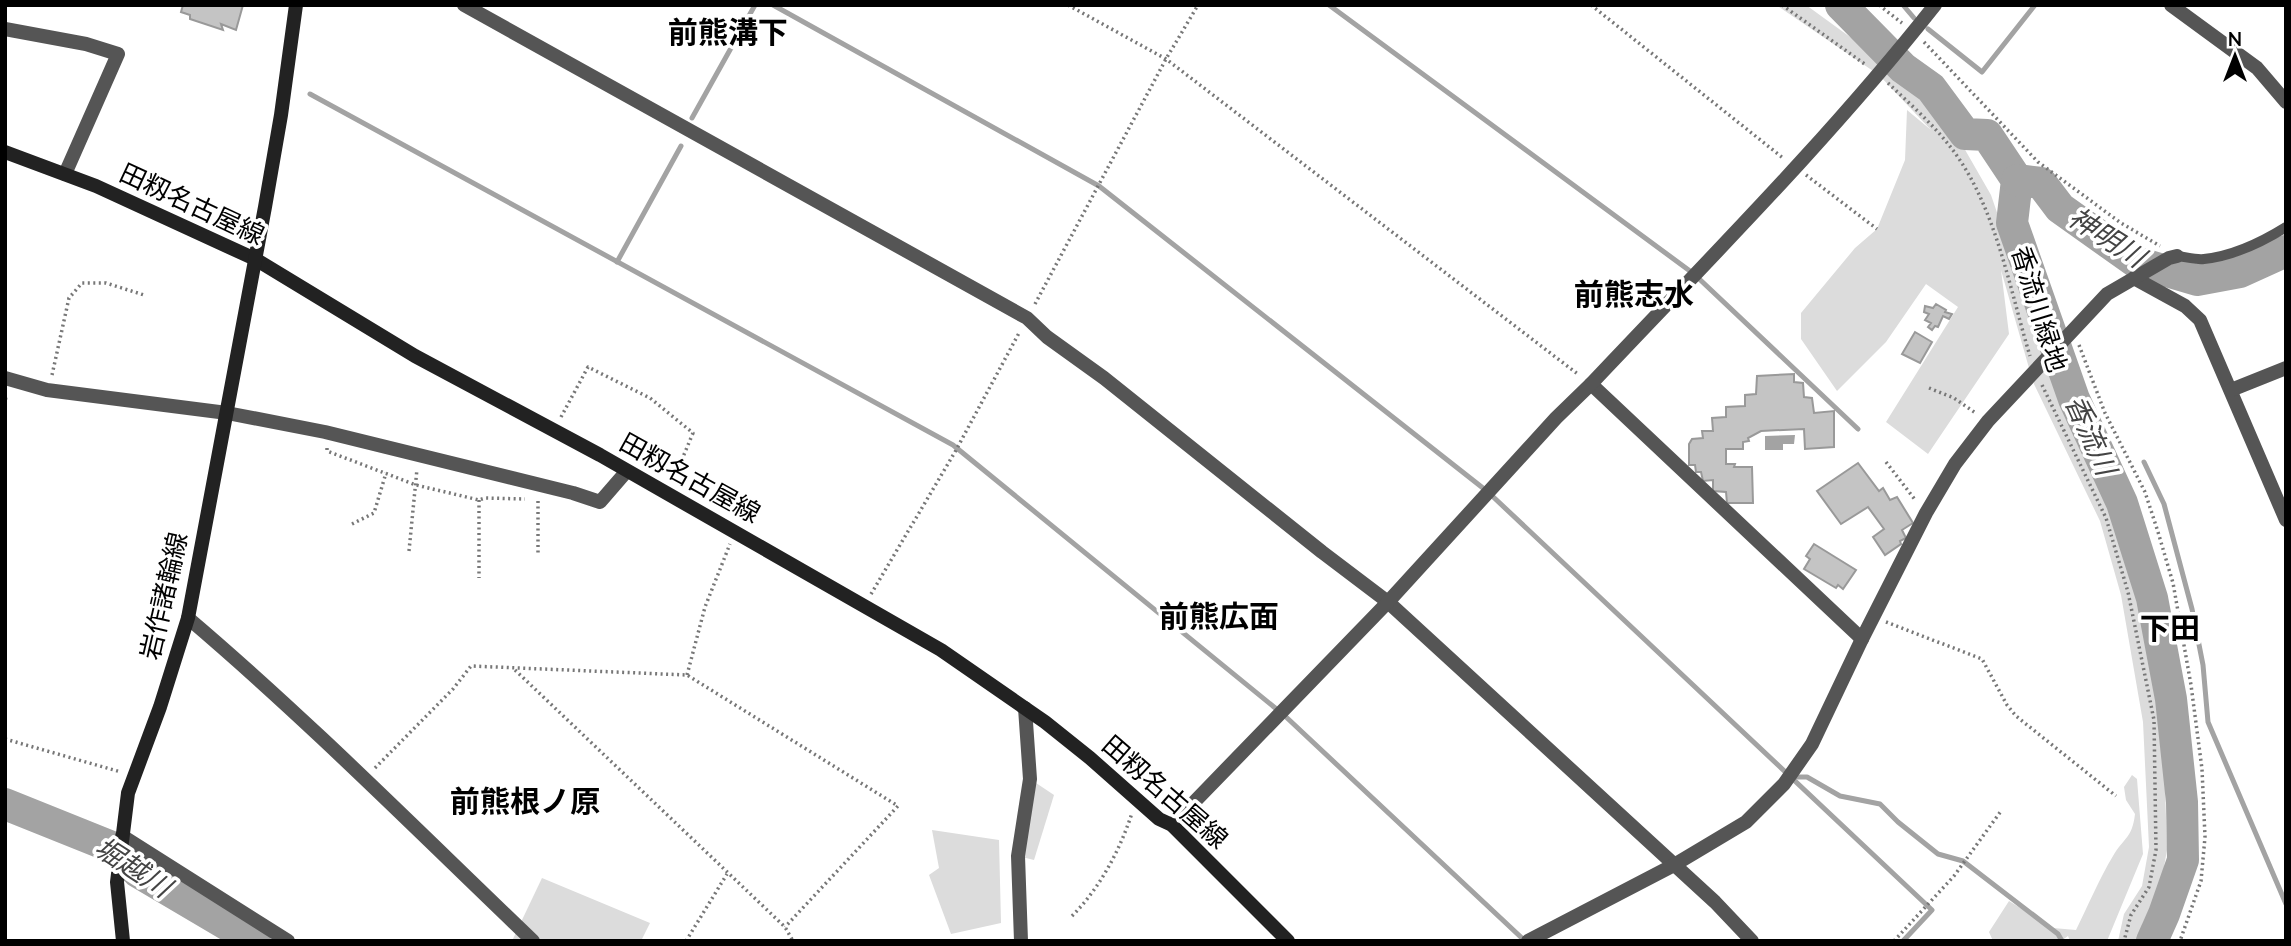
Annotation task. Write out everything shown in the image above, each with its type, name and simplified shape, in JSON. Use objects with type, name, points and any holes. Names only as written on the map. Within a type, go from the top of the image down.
[{"type":"main road","name":"岩作諸輪線","points":[[124,941],[117,882],[128,793],[172,672],[188,618],[281,115],[296,5]]},
{"type":"main road","name":"田籾名古屋線","points":[[5,152],[144,207],[255,259],[415,356],[735,531],[941,650],[1025,708],[1090,758],[1159,819],[1172,825],[1288,941]]},
{"type":"street","points":[[464,5],[1027,318],[1047,337],[1104,378],[1388,602],[1715,902],[1752,941]]},
{"type":"street","points":[[1172,825],[1388,602],[1550,425],[1796,167],[1879,75],[1935,5]]},
{"type":"street","points":[[2171,5],[2257,68],[2286,102]]},
{"type":"street","points":[[5,29],[86,44],[118,54],[65,174]]},
{"type":"street","points":[[1525,941],[1674,865],[1746,822],[1784,783],[1812,744],[1926,513],[1955,464],[1988,421],[2107,294],[2173,257]]},
{"type":"street","points":[[2139,276],[2185,306],[2200,320],[2286,520]]},
{"type":"street","points":[[2231,390],[2286,368]]},
{"type":"street","points":[[5,378],[47,390],[227,413],[325,432],[539,492],[600,502],[626,472]]},
{"type":"street","points":[[1591,384],[1862,639]]},
{"type":"street","points":[[188,618],[364,779],[533,941]]},
{"type":"street","points":[[1021,941],[1018,856],[1030,779],[1025,708]]},
{"type":"street","points":[[122,836],[288,941]]},
{"type":"lane","points":[[2173,257],[2202,260],[2229,254],[2267,239],[2286,227]]},
{"type":"path","points":[[1068,5],[1166,59],[1591,384]]},
{"type":"path","points":[[863,606],[955,452],[1166,59],[1198,5]]},
{"type":"path","points":[[1591,5],[1877,229]]},
{"type":"path","name":"香流川緑地","points":[[1782,5],[1879,75],[1953,150],[1975,188],[2000,246],[2011,294],[2035,370],[2106,519],[2128,592],[2154,720],[2157,850],[2149,887],[2131,915],[2124,941]]},
{"type":"path","points":[[1879,5],[1949,66],[2001,126],[2038,162],[2121,223],[2173,257]]},
{"type":"path","points":[[47,390],[69,299],[82,283],[106,283],[145,295]]},
{"type":"path","points":[[2070,333],[2105,413],[2145,492],[2173,583],[2202,769],[2205,837],[2201,881],[2180,941]]},
{"type":"path","points":[[553,431],[588,367],[650,398],[693,433],[667,494]]},
{"type":"path","points":[[1929,388],[1954,398],[1988,421]]},
{"type":"path","points":[[325,432],[327,451],[416,485],[479,500],[539,492],[538,556]]},
{"type":"path","points":[[409,551],[415,477],[421,457]]},
{"type":"path","points":[[1886,462],[1926,513]]},
{"type":"path","points":[[352,524],[374,513],[386,473]]},
{"type":"path","points":[[479,500],[479,578]]},
{"type":"path","points":[[687,675],[705,607],[735,531]]},
{"type":"path","points":[[1874,618],[1982,659],[2016,716],[2116,796]]},
{"type":"path","points":[[364,779],[453,689],[471,666],[687,675],[898,806],[785,928]]},
{"type":"path","points":[[514,668],[785,928],[793,941]]},
{"type":"path","points":[[5,740],[135,776]]},
{"type":"path","points":[[1072,916],[1091,898],[1126,832],[1137,798]]},
{"type":"path","points":[[1894,941],[1954,876],[2001,811]]},
{"type":"path","points":[[686,941],[728,874]]},
{"type":"shaded area","points":[[1776,5],[1806,5],[1879,58],[1948,125],[1960,141],[1991,195],[2051,370],[2115,515],[2139,590],[2163,722],[2167,850],[2160,889],[2143,922],[2138,941],[2118,941],[2124,914],[2142,886],[2149,847],[2143,722],[2121,595],[2100,521],[2033,382],[2001,270],[2009,334],[1928,454],[1886,422],[1958,307],[1926,284],[1886,342],[1837,391],[1801,339],[1801,313],[1855,248],[1877,229],[1905,160],[1907,110],[1931,130],[1879,75]]},
{"type":"shaded area","points":[[1795,435],[1794,444],[1783,444],[1783,450],[1765,450],[1765,436]]},
{"type":"shaded area","points":[[2132,775],[2137,779],[2143,854],[2107,941],[2070,941],[2068,936],[2061,941],[1993,941],[1989,932],[2009,901],[2053,928],[2076,930],[2108,865],[2132,828],[2135,814],[2126,800],[2124,787]]},
{"type":"shaded area","points":[[1030,779],[1054,795],[1034,860],[1018,856]]},
{"type":"shaded area","points":[[932,830],[999,840],[1001,923],[951,934],[929,875],[939,868]]},
{"type":"shaded area","points":[[542,878],[650,923],[641,941],[512,941]]},
{"type":"building","points":[[183,5],[243,5],[236,30],[221,24],[223,30],[190,19],[190,15],[181,12]]},
{"type":"building","points":[[1936,304],[1952,314],[1949,319],[1943,316],[1938,327],[1935,326],[1932,330],[1928,327],[1931,323],[1925,320],[1929,314],[1924,312],[1925,306],[1933,308]]},
{"type":"building","points":[[1915,332],[1932,342],[1920,363],[1902,354]]},
{"type":"building","points":[[1794,374],[1794,382],[1803,383],[1804,397],[1812,398],[1814,413],[1834,411],[1834,447],[1805,449],[1804,429],[1761,431],[1748,438],[1749,441],[1743,442],[1743,449],[1726,449],[1726,464],[1752,467],[1753,503],[1727,503],[1726,492],[1713,491],[1713,480],[1703,481],[1701,472],[1696,472],[1695,465],[1689,465],[1689,444],[1692,439],[1703,438],[1702,431],[1713,431],[1712,418],[1726,417],[1726,407],[1745,406],[1745,395],[1756,394],[1757,376]]},
{"type":"building","points":[[1858,463],[1879,491],[1883,488],[1890,500],[1897,497],[1913,523],[1902,530],[1906,538],[1900,541],[1901,544],[1885,555],[1873,537],[1884,529],[1868,507],[1841,524],[1817,491]]},
{"type":"building","points":[[1814,544],[1856,570],[1843,589],[1838,585],[1836,588],[1804,569],[1810,559],[1806,556]]},
{"type":"waterway","points":[[692,118],[755,5]]},
{"type":"waterway","points":[[773,5],[1099,186],[1488,492],[1932,910],[1903,941]]},
{"type":"waterway","points":[[1329,5],[1694,274],[1858,429]]},
{"type":"waterway","name":"香流川","points":[[1841,5],[1903,68],[1931,88],[1965,134],[1987,135],[2017,180],[2012,223],[2074,399],[2122,503],[2152,598],[2171,699],[2182,802],[2183,860],[2152,941]]},
{"type":"waterway","points":[[1903,5],[1914,18]]},
{"type":"waterway","points":[[1928,29],[1982,72],[2035,5]]},
{"type":"waterway","points":[[310,94],[953,445],[1285,716],[1525,941]]},
{"type":"waterway","points":[[617,262],[681,146]]},
{"type":"waterway","name":"神明川","points":[[2017,180],[2041,183],[2060,208],[2136,262],[2197,280],[2240,272],[2286,251]]},
{"type":"waterway","points":[[2144,462],[2164,504],[2192,609],[2203,665],[2208,722],[2286,904]]},
{"type":"waterway","points":[[1790,777],[1807,777],[1840,796],[1880,804],[1938,854],[1963,861],[2058,934],[2062,941]]},
{"type":"waterway","name":"堀越川","points":[[5,804],[117,849],[138,872],[255,941]]},
{"type":"district","name":"前熊溝下","points":[[728,33]]},
{"type":"district","name":"前熊志水","points":[[1634,295]]},
{"type":"district","name":"前熊広面","points":[[1219,617]]},
{"type":"district","name":"下田","points":[[2170,629]]},
{"type":"district","name":"前熊根ノ原","points":[[525,802]]}]
